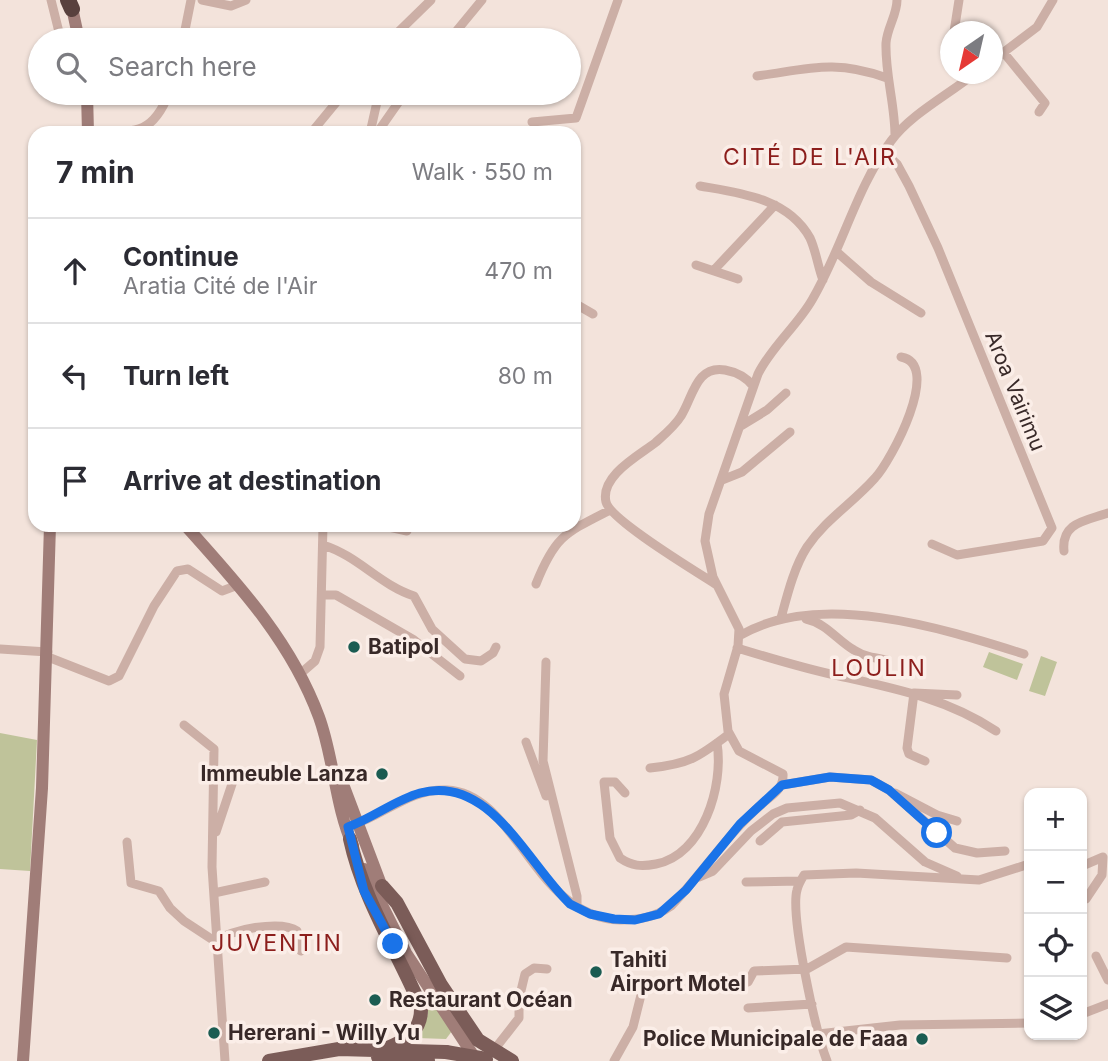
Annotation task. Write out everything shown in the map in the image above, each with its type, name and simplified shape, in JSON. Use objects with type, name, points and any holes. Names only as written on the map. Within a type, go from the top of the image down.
[{"type":"main road","points":[[70,2],[76,28]]},
{"type":"main road","points":[[87,105],[88,126]]},
{"type":"main road","points":[[23,1061],[48,654],[50,532]]},
{"type":"main road","points":[[191,532],[277,634],[300,674],[320,718],[352,830],[364,891],[393,944],[421,1007],[421,1017],[411,1036],[385,1049]]},
{"type":"main road","points":[[352,830],[382,886],[425,980]]},
{"type":"main road","points":[[352,830],[389,922],[425,980],[488,1058]]},
{"type":"main road","points":[[382,886],[397,903],[458,1013],[488,1058]]},
{"type":"main road","points":[[269,1061],[339,1049],[385,1049],[446,1052],[512,1061]]},
{"type":"main road","points":[[322,1053],[340,1057],[428,1061]]},
{"type":"street","points":[[51,0],[58,28]]},
{"type":"street","points":[[185,28],[191,0]]},
{"type":"street","points":[[202,0],[231,6],[246,0]]},
{"type":"street","points":[[402,28],[431,0]]},
{"type":"street","points":[[459,28],[482,0]]},
{"type":"street","points":[[581,104],[618,0]]},
{"type":"street","points":[[895,136],[895,107],[887,78],[886,41],[897,0]]},
{"type":"street","points":[[956,21],[959,0]]},
{"type":"street","points":[[1039,112],[1045,103],[1004,53],[1037,27],[1053,0]]},
{"type":"street","points":[[757,76],[806,66],[826,65],[847,67],[887,78]]},
{"type":"street","points":[[782,785],[783,774],[739,751],[729,734],[724,694],[739,636],[736,620],[709,565],[705,532],[753,386],[764,363],[810,304],[838,253],[884,152],[895,136],[958,84]]},
{"type":"street","points":[[146,126],[157,119],[163,105]]},
{"type":"street","points":[[317,126],[334,105]]},
{"type":"street","points":[[372,126],[376,105]]},
{"type":"street","points":[[382,126],[397,105]]},
{"type":"street","points":[[532,122],[576,118],[581,105]]},
{"type":"street","name":"Aroa Vairimu","points":[[884,152],[903,175],[939,247],[1052,528],[1043,541],[982,552],[957,555],[932,544]]},
{"type":"street","points":[[700,186],[745,193],[775,205],[797,222],[807,234],[823,280]]},
{"type":"street","points":[[714,271],[775,205]]},
{"type":"street","points":[[838,253],[872,282],[921,313]]},
{"type":"street","points":[[696,265],[738,279]]},
{"type":"street","points":[[581,307],[593,314]]},
{"type":"street","points":[[781,618],[804,551],[826,522],[876,478],[906,423],[916,396],[916,367],[912,360],[901,357]]},
{"type":"street","points":[[717,585],[622,522],[610,510],[606,491],[612,477],[677,422],[700,377],[712,370],[725,370],[739,375],[753,386]]},
{"type":"street","points":[[741,426],[767,411],[786,393]]},
{"type":"street","points":[[722,480],[742,472],[790,432]]},
{"type":"street","points":[[581,526],[610,510]]},
{"type":"street","points":[[1064,551],[1065,534],[1070,527],[1108,513]]},
{"type":"street","points":[[300,674],[310,668],[319,654],[322,532]]},
{"type":"street","points":[[536,584],[545,560],[560,538],[571,532]]},
{"type":"street","points":[[323,545],[352,557],[391,588],[414,596],[432,629],[465,659],[481,661],[493,653],[495,647]]},
{"type":"street","points":[[0,649],[48,654],[109,681],[119,676],[154,606],[177,571],[188,569],[222,591],[238,585]]},
{"type":"street","points":[[322,594],[336,595],[414,640],[460,676]]},
{"type":"street","points":[[739,636],[760,623],[781,618],[856,615],[934,629],[1024,654]]},
{"type":"street","points":[[793,617],[821,624],[867,657],[887,660]]},
{"type":"street","points":[[737,648],[792,665],[914,693],[974,717],[996,731]]},
{"type":"street","points":[[546,662],[542,751],[558,828],[577,896],[577,908]]},
{"type":"street","points":[[914,693],[957,695]]},
{"type":"street","points":[[914,693],[907,748],[909,754],[925,761]]},
{"type":"street","points":[[184,725],[214,749],[212,847],[225,1061]]},
{"type":"street","points":[[650,768],[688,763],[729,734]]},
{"type":"street","points":[[526,742],[558,828]]},
{"type":"street","points":[[625,793],[615,782],[604,782],[610,838],[620,858],[639,866],[674,858],[684,852],[693,840],[710,803],[718,759],[717,743]]},
{"type":"street","points":[[352,830],[412,796],[437,790],[460,792],[490,810],[552,886],[577,908],[614,919],[647,918],[671,906],[740,824],[782,785],[844,776],[871,780],[937,816],[957,821]]},
{"type":"street","points":[[212,847],[233,781]]},
{"type":"street","points":[[889,790],[955,848],[977,853],[1005,851]]},
{"type":"street","points":[[695,879],[713,870],[751,831],[787,808],[840,803],[875,818],[925,862],[957,876],[988,879],[1024,866]]},
{"type":"street","points":[[760,841],[782,822],[850,815],[860,810]]},
{"type":"street","points":[[128,842],[131,883],[159,891],[170,908],[216,942]]},
{"type":"street","points":[[1087,864],[1103,857],[1102,875],[1087,898]]},
{"type":"street","points":[[827,1061],[818,1034],[797,918],[796,891],[804,875],[814,873],[940,880],[957,876]]},
{"type":"street","points":[[746,883],[800,881]]},
{"type":"street","points":[[214,892],[265,882]]},
{"type":"street","points":[[216,942],[229,932],[288,926],[297,931],[301,951]]},
{"type":"street","points":[[748,982],[754,971],[807,969],[846,947],[1007,958]]},
{"type":"street","points":[[1096,956],[1108,981]]},
{"type":"street","points":[[488,1058],[519,1018],[520,987],[527,972],[534,968],[547,969]]},
{"type":"street","points":[[614,1061],[633,1027],[641,995]]},
{"type":"street","points":[[748,1008],[812,1004]]},
{"type":"street","points":[[1087,1012],[1108,1004]]},
{"type":"street","points":[[818,1034],[900,1025],[1024,1023]]},
{"type":"green space","points":[[989,652],[1023,664],[1017,680],[983,667]]},
{"type":"green space","points":[[1041,656],[1057,662],[1045,696],[1029,691]]},
{"type":"green space","points":[[0,733],[37,740],[30,871],[0,869]]},
{"type":"green space","points":[[427,992],[452,1031],[446,1039],[417,1038],[428,1014]]},
{"type":"place","name":"Batipol","points":[[354,647]]},
{"type":"place","name":"Immeuble Lanza","points":[[382,774]]},
{"type":"place","name":"Tahiti Airport Motel","points":[[596,972]]},
{"type":"place","name":"Restaurant Océan","points":[[375,1000]]},
{"type":"place","name":"Hererani - Willy Yu","points":[[214,1033]]},
{"type":"place","name":"Police Municipale de Faaa","points":[[922,1039]]},
{"type":"district","name":"CITÉ DE L'AIR","points":[[810,157]]},
{"type":"district","name":"LOULIN","points":[[879,668]]},
{"type":"district","name":"JUVENTIN","points":[[277,943]]},
{"type":"route","points":[[393,944],[364,891],[348,827],[424,792],[460,792],[478,801],[490,810],[570,904],[590,914],[614,919],[647,918],[671,906],[740,824],[782,785],[844,776],[871,780],[889,790],[937,833]]}]
